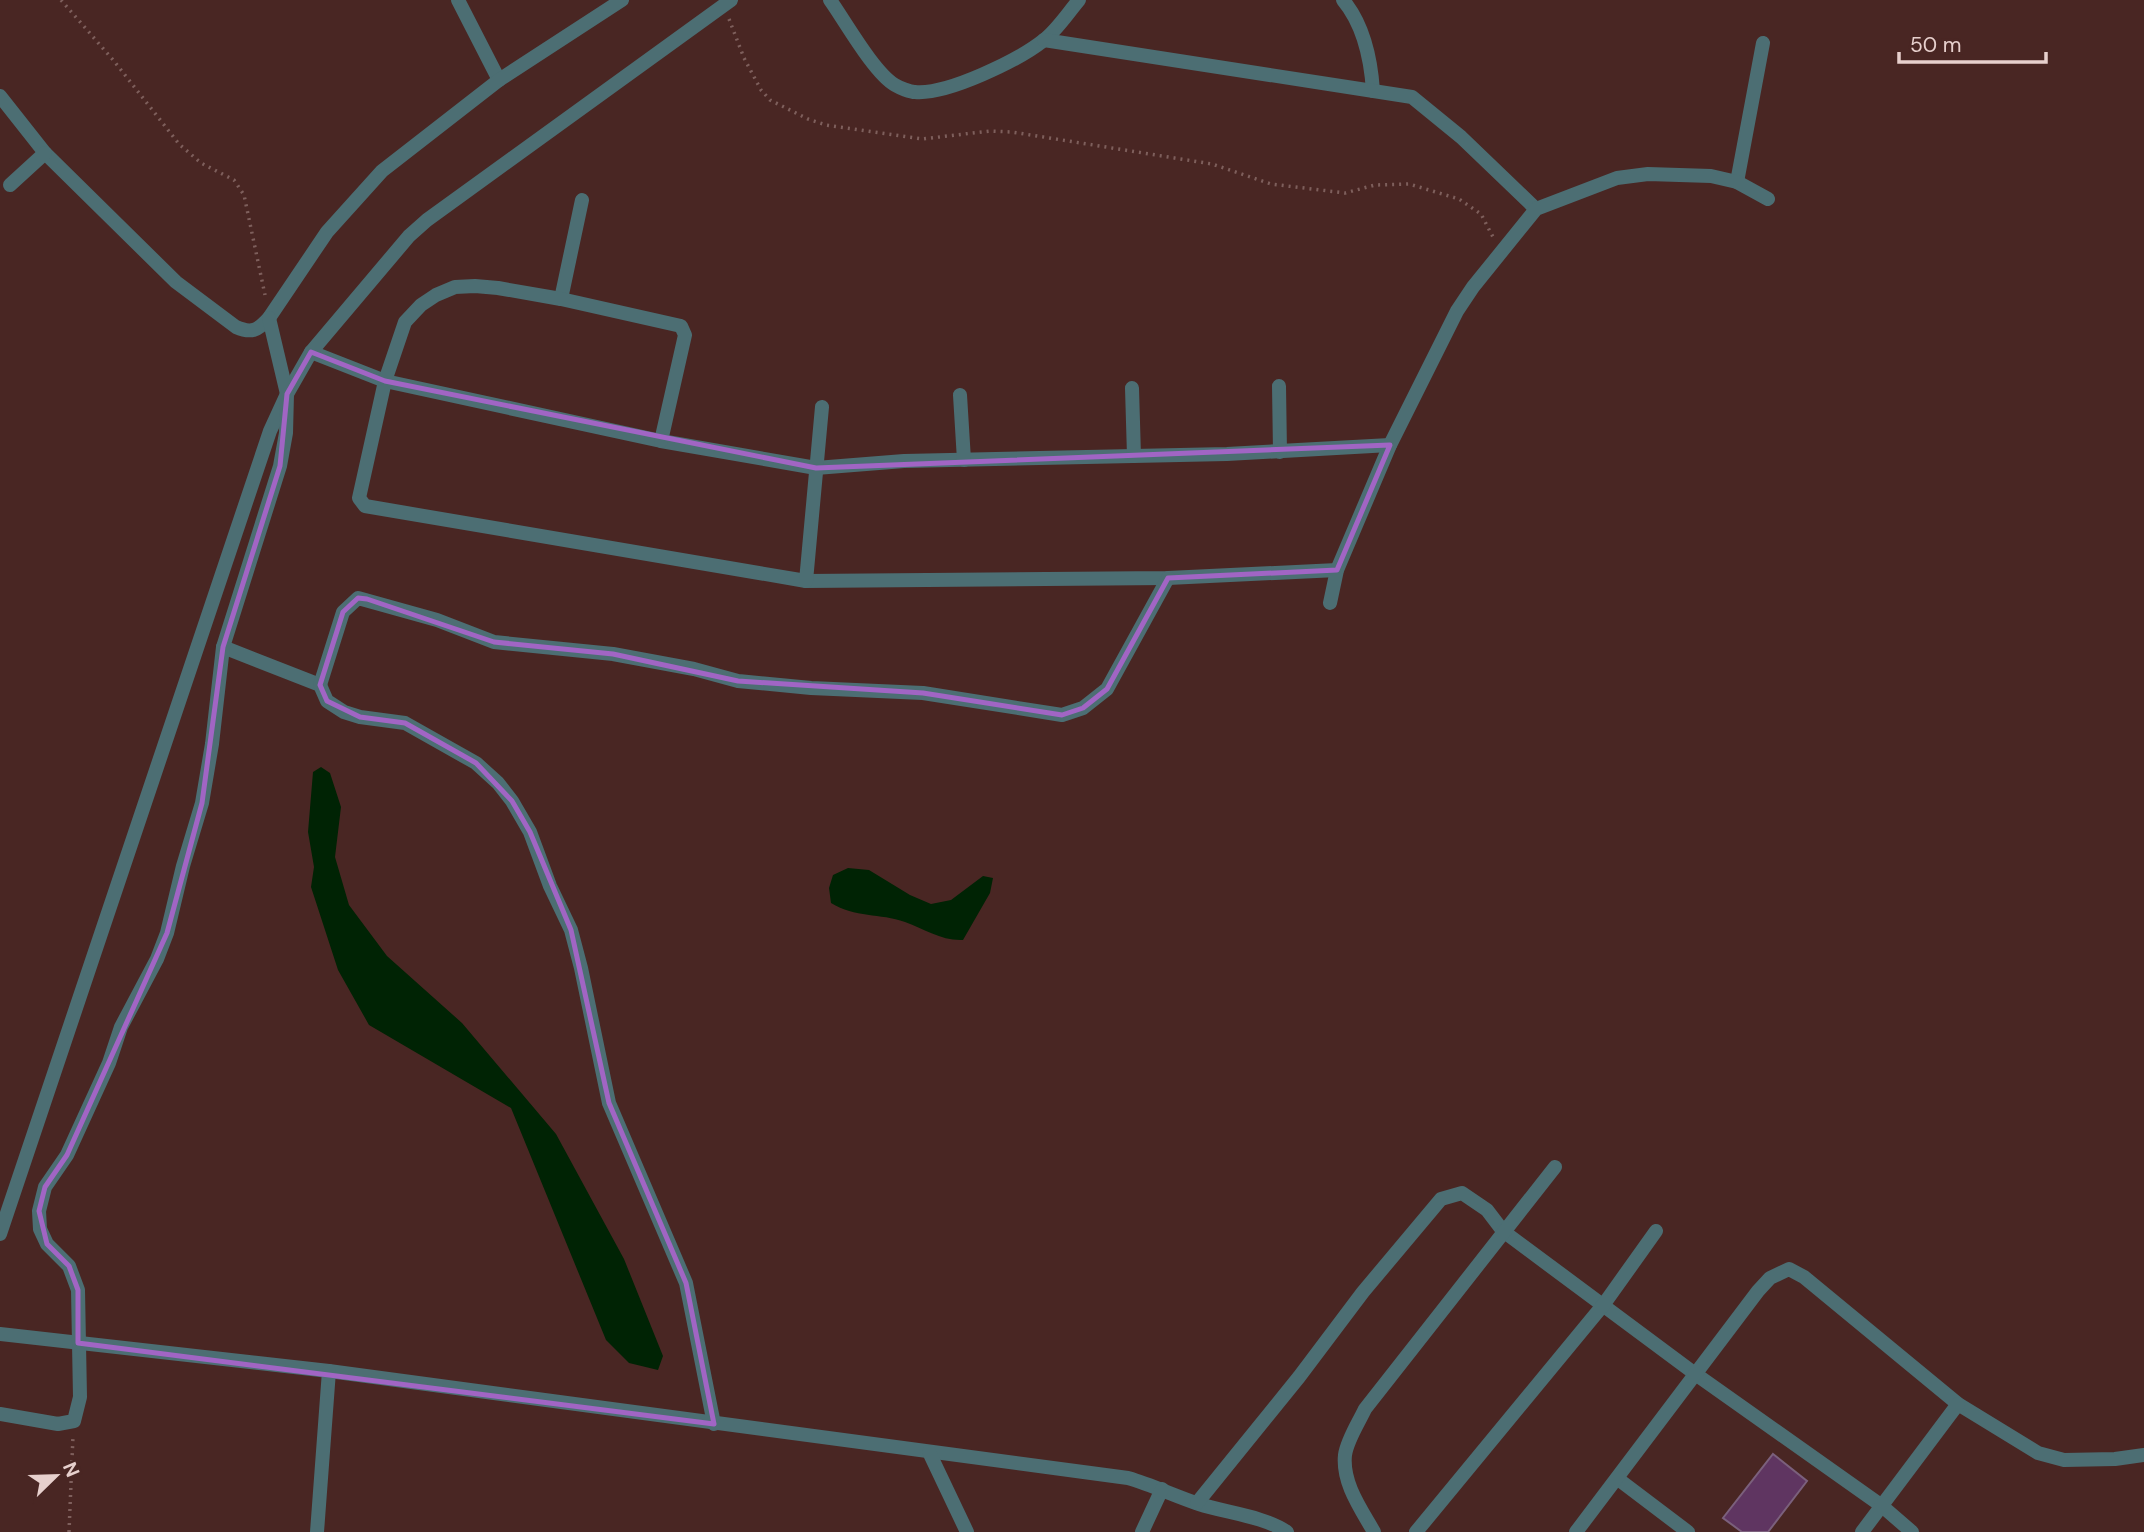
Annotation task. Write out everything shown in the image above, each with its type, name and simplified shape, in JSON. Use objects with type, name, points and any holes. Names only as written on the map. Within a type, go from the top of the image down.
[{"type":"street","points":[[458,0],[499,80]]},
{"type":"street","points":[[0,96],[46,153],[176,282],[236,327],[247,332],[257,330],[269,318],[327,232],[382,171],[499,80],[622,0]]},
{"type":"street","points":[[830,0],[878,68],[894,85],[914,92],[938,90],[982,74],[1044,40],[1079,0]]},
{"type":"street","points":[[1343,0],[1351,9],[1365,44],[1373,91]]},
{"type":"street","points":[[0,1234],[270,430],[286,394],[310,352],[409,236],[427,220],[728,3]]},
{"type":"street","points":[[1044,40],[1412,97],[1461,137],[1536,209]]},
{"type":"street","points":[[1737,182],[1763,43]]},
{"type":"street","points":[[10,185],[46,153]]},
{"type":"street","points":[[1330,603],[1337,570],[1390,445],[1457,311],[1536,209],[1617,178],[1648,174],[1711,176],[1737,182],[1768,199]]},
{"type":"street","points":[[561,299],[582,200]]},
{"type":"street","points":[[661,441],[685,335],[684,330],[676,323],[561,299],[475,286],[455,287],[421,305],[405,322],[385,381],[359,498],[365,506],[806,581],[1168,578],[1337,570]]},
{"type":"street","points":[[0,1414],[58,1424],[74,1421],[80,1397],[78,1290],[69,1266],[47,1244],[40,1229],[39,1211],[45,1186],[67,1156],[109,1063],[121,1027],[157,959],[167,933],[202,803],[223,647],[280,466],[286,433],[286,394],[269,318]]},
{"type":"street","points":[[310,352],[385,381],[661,441],[816,468],[904,461],[1280,452],[1390,445]]},
{"type":"street","points":[[1279,386],[1280,452]]},
{"type":"street","points":[[1132,388],[1134,456]]},
{"type":"street","points":[[960,395],[964,460]]},
{"type":"street","points":[[806,581],[822,408]]},
{"type":"street","points":[[715,1424],[686,1283],[608,1103],[582,968],[571,930],[550,886],[530,832],[498,783],[476,763],[405,723],[360,717],[344,712],[327,701],[320,685],[343,612],[358,598],[437,620],[494,642],[613,654],[694,669],[738,681],[811,688],[923,693],[1062,715],[1083,708],[1107,689],[1168,578]]},
{"type":"street","points":[[223,647],[320,685]]},
{"type":"street","points":[[1374,1532],[1353,1494],[1346,1472],[1345,1453],[1365,1409],[1555,1167]]},
{"type":"street","points":[[1197,1503],[1299,1377],[1363,1292],[1441,1199],[1462,1193],[1487,1210],[1503,1231],[1694,1373],[1882,1506],[1912,1532]]},
{"type":"street","points":[[1416,1532],[1604,1304],[1656,1231]]},
{"type":"street","points":[[1576,1532],[1758,1291],[1770,1278],[1788,1269],[1804,1277],[1958,1404],[2038,1453],[2064,1460],[2115,1459],[2144,1455]]},
{"type":"street","points":[[0,1334],[329,1371],[1128,1478],[1287,1532]]},
{"type":"street","points":[[317,1532],[329,1371]]},
{"type":"street","points":[[1862,1532],[1958,1404]]},
{"type":"street","points":[[929,1452],[967,1532]]},
{"type":"street","points":[[1618,1479],[1688,1532]]},
{"type":"street","points":[[1142,1532],[1162,1489]]},
{"type":"path","points":[[61,0],[114,61],[179,144],[201,163],[234,180],[244,195],[269,318]]},
{"type":"path","points":[[728,3],[744,58],[761,90],[779,105],[817,122],[922,139],[990,131],[1012,132],[1212,164],[1271,184],[1345,193],[1375,185],[1409,184],[1459,199],[1481,214],[1500,255]]},
{"type":"path","points":[[69,1532],[74,1421]]},
{"type":"highlighted area","points":[[311,352],[385,381],[816,468],[1390,445],[1337,570],[1168,578],[1107,689],[1083,708],[1062,715],[923,693],[738,681],[613,654],[494,642],[358,598],[343,612],[320,685],[327,701],[360,717],[405,723],[476,763],[512,801],[530,832],[571,930],[609,1103],[686,1283],[714,1424],[78,1343],[78,1290],[69,1266],[47,1244],[39,1211],[45,1187],[67,1155],[167,933],[202,803],[223,647],[280,466],[287,394]]},
{"type":"shaded area","points":[[321,767],[330,773],[341,807],[335,857],[349,905],[387,956],[462,1023],[556,1134],[624,1259],[663,1356],[658,1370],[629,1363],[606,1340],[511,1108],[369,1025],[338,970],[311,887],[314,867],[308,832],[313,772]]},
{"type":"shaded area","points":[[848,868],[869,870],[910,895],[931,904],[951,900],[983,876],[993,878],[990,893],[963,940],[955,940],[940,937],[896,919],[849,911],[831,903],[829,888],[833,875]]},
{"type":"building","points":[[1773,1454],[1807,1481],[1768,1532],[1742,1532],[1723,1518]]}]
